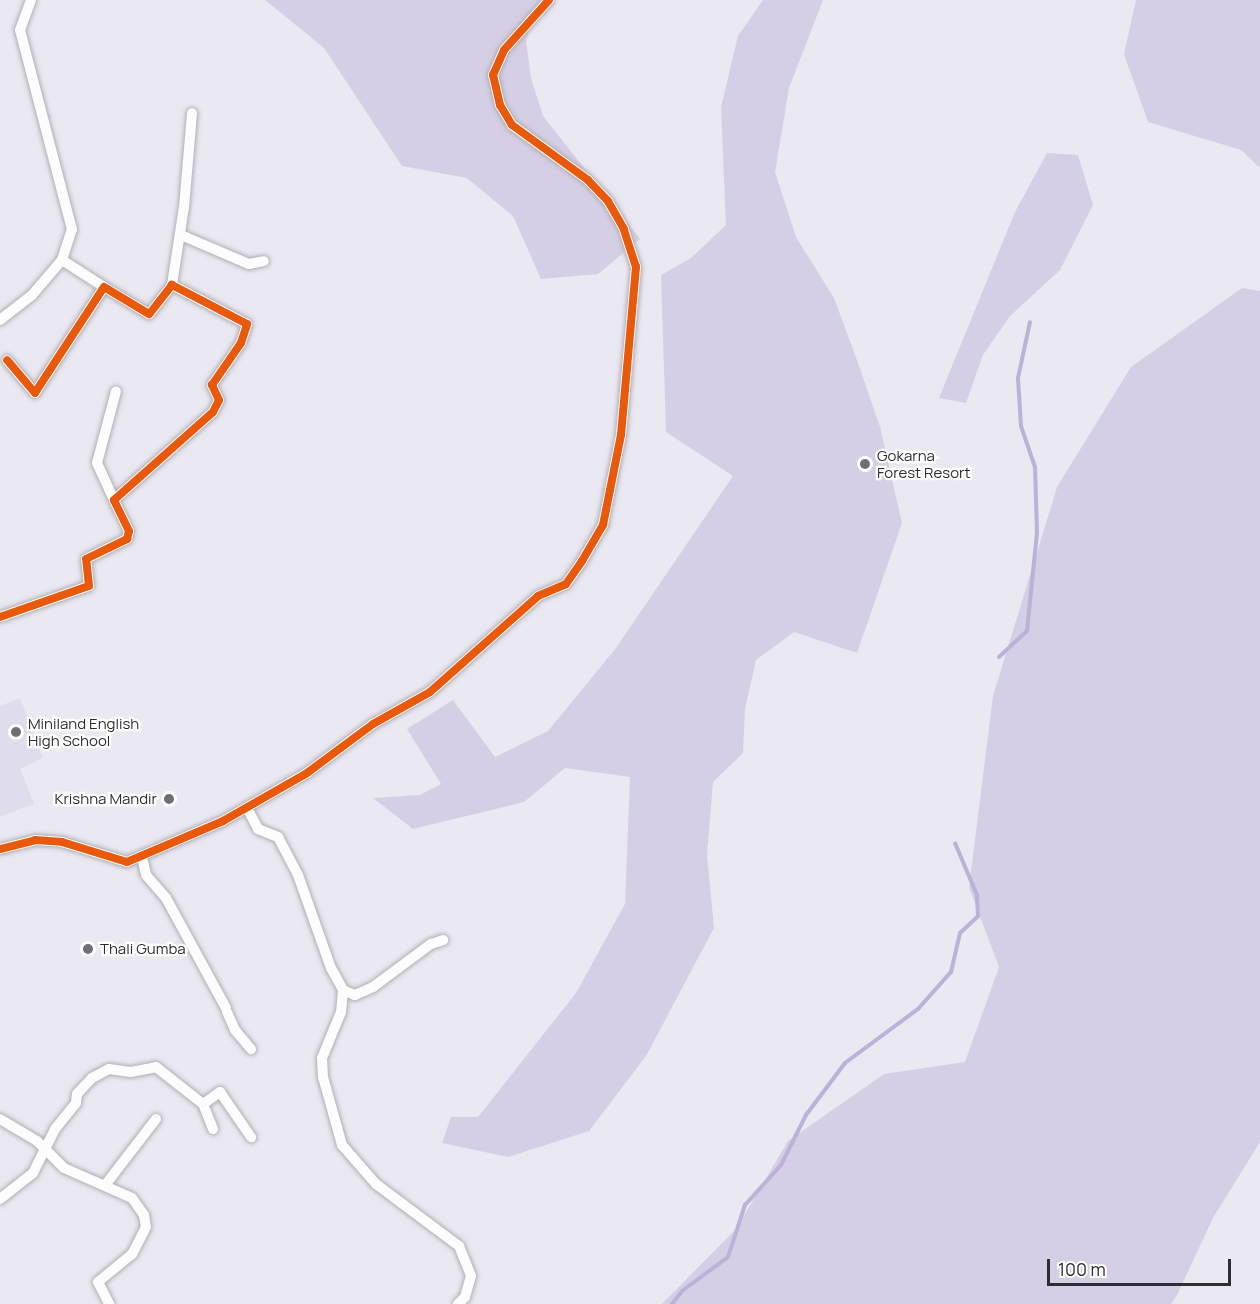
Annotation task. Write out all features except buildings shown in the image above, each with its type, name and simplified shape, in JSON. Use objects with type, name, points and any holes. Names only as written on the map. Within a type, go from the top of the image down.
[{"type":"street","points":[[0,320],[32,295],[62,260],[72,229],[20,30],[31,0]]},
{"type":"street","points":[[1,845],[44,840],[62,842],[118,863],[142,857],[247,808],[307,773],[373,724],[430,692],[538,596],[566,584],[603,525],[621,435],[636,267],[624,228],[608,201],[588,180],[512,125],[500,105],[493,75],[504,50],[549,0]]},
{"type":"street","points":[[62,260],[149,314],[172,285],[181,235],[192,113]]},
{"type":"street","points":[[181,235],[233,259],[249,264],[264,261]]},
{"type":"street","points":[[114,500],[213,412],[219,400],[212,385],[241,342],[247,324],[172,285]]},
{"type":"street","points":[[7,360],[35,393],[104,287]]},
{"type":"street","points":[[0,617],[89,586],[86,559],[127,539],[129,531],[97,463],[116,391]]},
{"type":"street","points":[[247,808],[258,829],[278,837],[297,875],[331,968],[343,990],[340,1012],[322,1058],[322,1077],[342,1145],[376,1184],[459,1246],[469,1263],[471,1276],[465,1297],[458,1304]]},
{"type":"street","points":[[142,857],[146,875],[166,898],[235,1030],[251,1049]]},
{"type":"street","points":[[343,990],[355,995],[373,987],[431,944],[443,940]]},
{"type":"street","points":[[0,1199],[33,1173],[77,1094],[92,1078],[109,1070],[130,1072],[156,1067],[203,1104],[213,1129]]},
{"type":"street","points":[[203,1104],[220,1092],[251,1137]]},
{"type":"street","points":[[0,1119],[37,1141],[46,1153],[64,1168],[106,1184],[132,1198],[144,1215],[146,1227],[132,1254],[98,1282],[108,1304]]},
{"type":"street","points":[[106,1184],[156,1119]]},
{"type":"shaded area","points":[[265,0],[540,0],[526,40],[531,78],[543,116],[640,239],[598,274],[541,279],[513,216],[467,178],[402,166],[324,48]]},
{"type":"shaded area","points":[[763,0],[823,0],[789,88],[775,172],[796,237],[834,298],[858,363],[880,427],[902,523],[857,653],[794,632],[756,660],[745,709],[743,753],[713,782],[707,854],[714,928],[646,1056],[589,1131],[508,1157],[442,1143],[451,1117],[478,1117],[576,993],[625,904],[630,777],[565,768],[524,802],[413,829],[373,798],[420,795],[441,784],[407,729],[453,700],[495,757],[548,731],[616,648],[733,476],[666,432],[661,275],[691,258],[726,225],[721,107],[738,36]]},
{"type":"shaded area","points":[[1136,0],[1260,0],[1260,168],[1241,150],[1148,122],[1124,54]]},
{"type":"shaded area","points":[[1047,153],[1078,155],[1093,205],[1060,270],[1010,316],[983,355],[966,403],[939,398],[1015,212]]},
{"type":"shaded area","points":[[1242,288],[1260,291],[1260,1142],[1213,1218],[1177,1295],[1171,1304],[662,1304],[736,1229],[788,1141],[884,1074],[965,1062],[999,967],[969,887],[993,696],[1057,487],[1131,367]]},
{"type":"shaded area","name":"Miniland English High School","points":[[20,698],[43,758],[20,769],[34,804],[0,817],[0,706]]},
{"type":"waterway","points":[[999,657],[1027,631],[1037,533],[1035,467],[1021,426],[1018,378],[1030,322]]},
{"type":"waterway","points":[[672,1304],[682,1291],[728,1257],[745,1205],[781,1165],[806,1115],[845,1063],[918,1009],[951,972],[960,933],[978,916],[977,895],[955,843]]},
{"type":"cycle path","points":[[0,849],[35,840],[62,842],[127,862],[223,821],[307,773],[373,724],[430,692],[538,596],[566,584],[582,561],[603,525],[621,435],[636,267],[624,229],[608,201],[588,180],[512,125],[500,105],[493,75],[504,50],[549,0]]},
{"type":"cycle path","points":[[0,617],[89,586],[86,559],[127,539],[129,531],[114,500],[213,412],[219,400],[212,385],[241,343],[247,324],[172,285],[149,314],[104,287],[35,393],[7,360]]},
{"type":"place","name":"Gokarna Forest Resort","points":[[865,464]]},
{"type":"place","name":"Miniland English High School","points":[[16,732]]},
{"type":"place","name":"Krishna Mandir","points":[[169,799]]},
{"type":"place","name":"Thali Gumba","points":[[88,949]]}]
